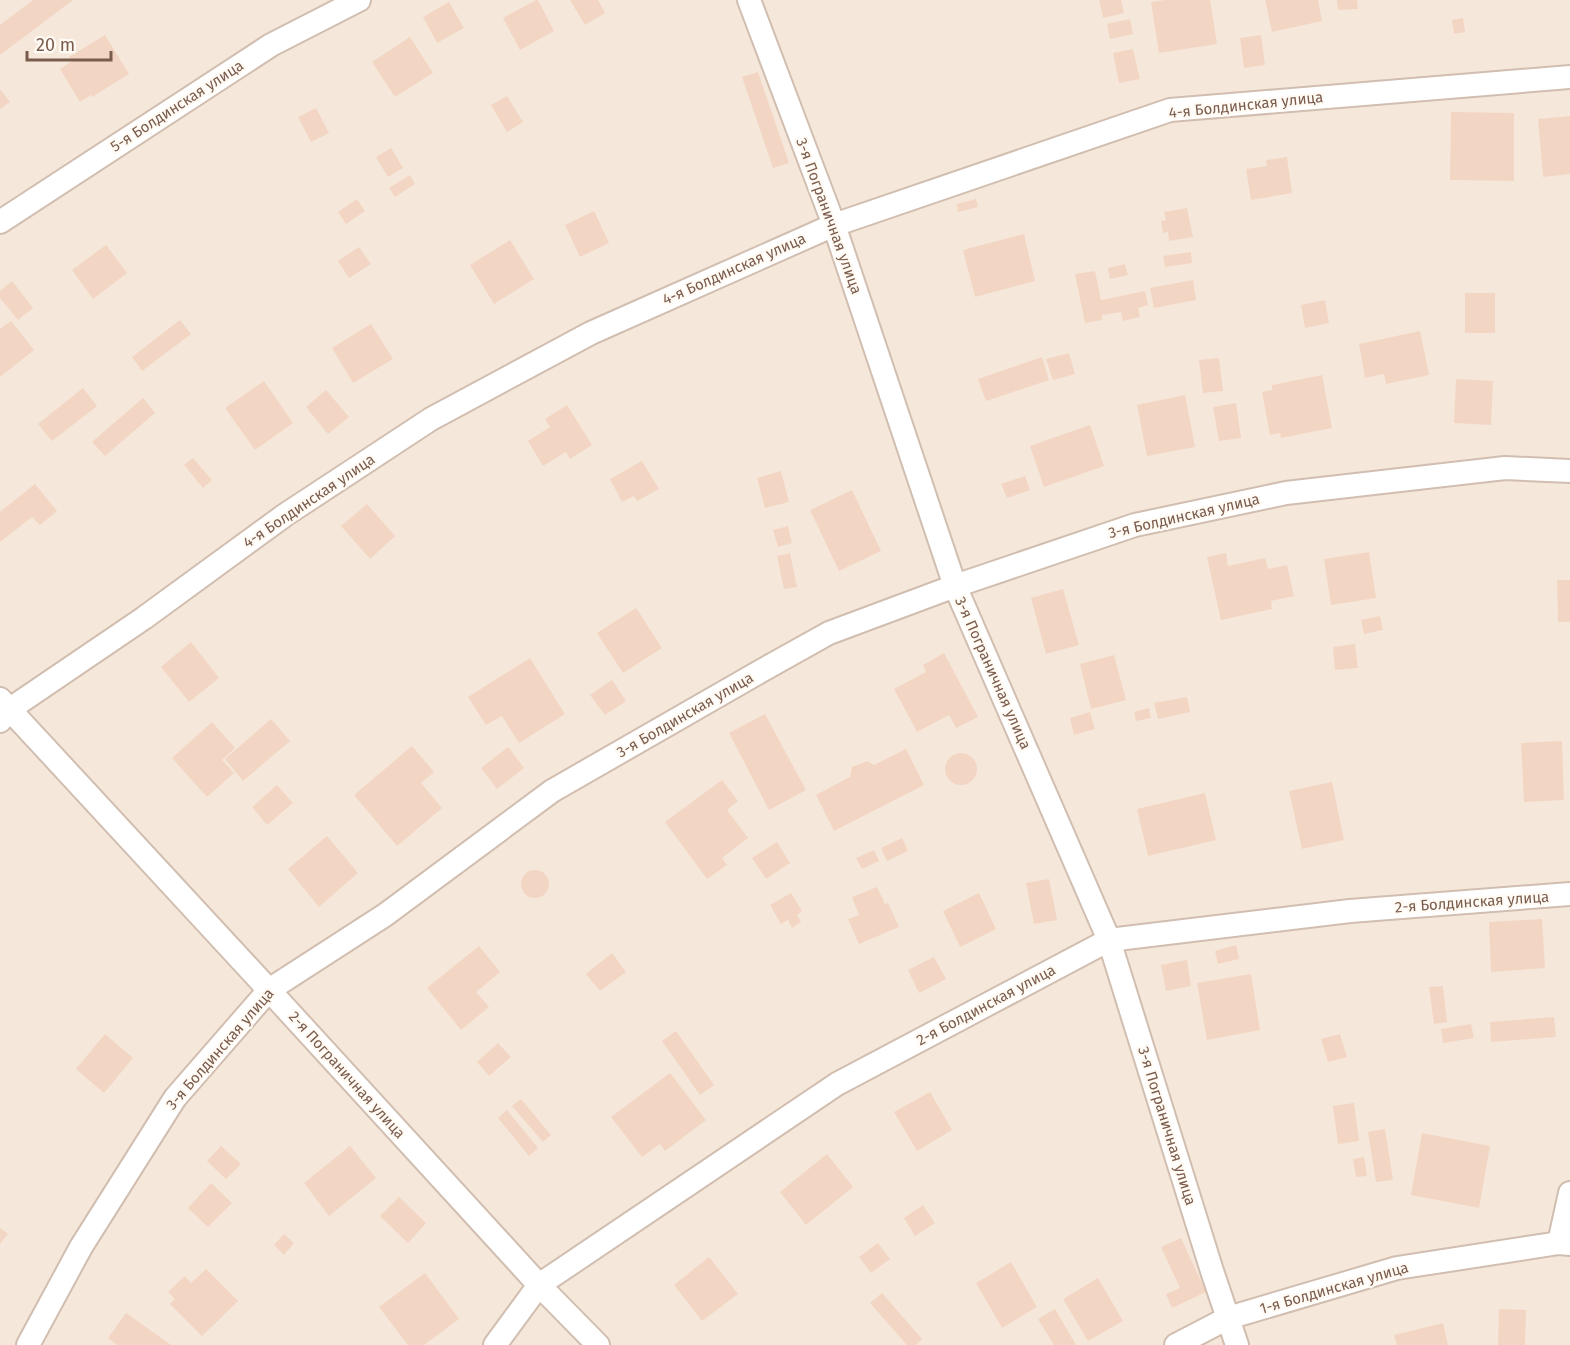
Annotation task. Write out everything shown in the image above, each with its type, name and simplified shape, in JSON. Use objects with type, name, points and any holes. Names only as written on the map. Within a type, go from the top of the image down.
[{"type":"street","name":"5-я Болдинская улица","points":[[0,222],[271,45],[359,0]]},
{"type":"street","name":"3-я Пограничная улица","points":[[749,0],[834,225],[955,586],[1109,940],[1237,1345]]},
{"type":"street","name":"4-я Болдинская улица","points":[[3,709],[144,618],[285,515],[431,419],[591,333],[834,225],[1170,110],[1535,78],[1570,77]]},
{"type":"street","name":"3-я Болдинская улица","points":[[28,1345],[81,1247],[175,1098],[269,990],[385,915],[552,791],[760,671],[829,633],[955,586],[1135,525],[1286,493],[1505,468],[1570,471]]},
{"type":"street","name":"2-я Пограничная улица","points":[[3,709],[269,990],[539,1285],[598,1345]]},
{"type":"street","name":"2-я Болдинская улица","points":[[495,1345],[539,1285],[837,1084],[1109,940],[1350,911],[1570,894]]},
{"type":"street","points":[[1565,1243],[1570,1193]]},
{"type":"street","name":"1-я Болдинская улица","points":[[1176,1345],[1228,1318],[1398,1268],[1565,1243]]},
{"type":"shaded area","points":[[0,0],[1570,0],[1570,1345],[0,1345]]},
{"type":"building","points":[[33,0],[73,0],[0,55],[0,25]]},
{"type":"building","points":[[536,0],[554,31],[520,50],[503,18]]},
{"type":"building","points":[[570,0],[598,0],[605,13],[585,25]]},
{"type":"building","points":[[1099,0],[1121,0],[1124,13],[1103,18]]},
{"type":"building","points":[[1210,0],[1217,44],[1159,53],[1151,2]]},
{"type":"building","points":[[1265,0],[1318,0],[1322,21],[1272,32]]},
{"type":"building","points":[[1337,0],[1357,0],[1358,9],[1338,10]]},
{"type":"building","points":[[449,2],[464,28],[437,43],[423,17]]},
{"type":"building","points":[[1463,18],[1465,32],[1454,34],[1452,20]]},
{"type":"building","points":[[1130,19],[1133,34],[1110,39],[1107,24]]},
{"type":"building","points":[[105,35],[129,74],[80,102],[60,69],[72,61],[69,57]]},
{"type":"building","points":[[1261,35],[1265,65],[1244,68],[1240,38]]},
{"type":"building","points":[[410,37],[433,73],[395,97],[372,62]]},
{"type":"building","points":[[1133,49],[1140,79],[1119,83],[1113,53]]},
{"type":"building","points":[[758,72],[789,163],[773,168],[742,77]]},
{"type":"building","points":[[0,89],[10,102],[0,109]]},
{"type":"building","points":[[507,96],[523,122],[507,132],[491,105]]},
{"type":"building","points":[[316,108],[329,133],[311,142],[298,117]]},
{"type":"building","points":[[1451,112],[1514,113],[1514,181],[1450,180]]},
{"type":"building","points":[[1570,116],[1570,174],[1543,177],[1538,119]]},
{"type":"building","points":[[391,148],[403,168],[388,177],[376,157]]},
{"type":"building","points":[[1287,157],[1292,193],[1251,200],[1246,169],[1267,166],[1266,160]]},
{"type":"building","points":[[410,175],[415,184],[395,197],[389,188]]},
{"type":"building","points":[[357,199],[365,211],[346,224],[338,212]]},
{"type":"building","points":[[976,199],[978,207],[958,212],[957,204]]},
{"type":"building","points":[[1187,208],[1193,237],[1169,241],[1168,232],[1163,233],[1161,221],[1166,220],[1164,212]]},
{"type":"building","points":[[594,211],[609,243],[580,257],[565,225]]},
{"type":"building","points":[[1024,234],[1035,281],[975,297],[963,250]]},
{"type":"building","points":[[510,240],[534,279],[494,304],[470,265]]},
{"type":"building","points":[[106,245],[127,273],[93,299],[72,270]]},
{"type":"building","points":[[359,247],[371,264],[349,278],[338,261]]},
{"type":"building","points":[[1191,252],[1192,263],[1165,267],[1163,256]]},
{"type":"building","points":[[1125,264],[1128,275],[1110,279],[1108,268]]},
{"type":"building","points":[[1095,271],[1101,300],[1145,291],[1148,305],[1138,308],[1140,317],[1123,321],[1121,312],[1102,315],[1102,320],[1085,323],[1075,274]]},
{"type":"building","points":[[1193,280],[1196,300],[1154,308],[1150,288]]},
{"type":"building","points":[[12,281],[33,308],[18,320],[0,298],[0,291]]},
{"type":"building","points":[[1465,293],[1495,293],[1495,333],[1465,333]]},
{"type":"building","points":[[1325,300],[1329,323],[1305,328],[1301,305]]},
{"type":"building","points":[[180,320],[191,334],[142,371],[132,357]]},
{"type":"building","points":[[11,321],[34,350],[0,377],[0,329]]},
{"type":"building","points":[[371,324],[393,359],[353,383],[332,348]]},
{"type":"building","points":[[1420,331],[1429,375],[1386,384],[1384,374],[1365,378],[1359,344]]},
{"type":"building","points":[[1069,353],[1075,374],[1053,380],[1046,359]]},
{"type":"building","points":[[1042,357],[1049,380],[986,401],[978,379]]},
{"type":"building","points":[[1219,358],[1223,391],[1203,393],[1199,360]]},
{"type":"building","points":[[1322,375],[1332,428],[1281,438],[1280,433],[1270,435],[1262,392],[1272,390],[1272,385]]},
{"type":"building","points":[[1456,379],[1493,381],[1491,425],[1454,423]]},
{"type":"building","points":[[264,381],[293,423],[255,450],[225,408]]},
{"type":"building","points":[[83,388],[97,406],[52,441],[38,424]]},
{"type":"building","points":[[326,390],[349,417],[328,434],[306,407]]},
{"type":"building","points":[[1185,395],[1195,447],[1147,456],[1137,405]]},
{"type":"building","points":[[143,398],[155,413],[105,456],[92,442]]},
{"type":"building","points":[[1236,403],[1241,438],[1219,441],[1213,407]]},
{"type":"building","points":[[567,405],[592,445],[570,459],[566,452],[543,466],[528,441],[550,427],[545,419]]},
{"type":"building","points":[[1090,425],[1104,466],[1044,487],[1030,446]]},
{"type":"building","points":[[193,458],[212,480],[203,488],[184,465]]},
{"type":"building","points":[[642,461],[659,489],[637,501],[634,496],[622,502],[610,479]]},
{"type":"building","points":[[781,471],[789,502],[765,508],[757,478]]},
{"type":"building","points":[[1025,476],[1030,490],[1007,498],[1001,484]]},
{"type":"building","points":[[35,484],[57,511],[40,525],[32,517],[0,542],[0,512]]},
{"type":"building","points":[[852,490],[881,551],[839,571],[810,510]]},
{"type":"building","points":[[367,504],[395,536],[370,559],[341,526]]},
{"type":"building","points":[[788,526],[792,543],[778,547],[773,530]]},
{"type":"building","points":[[1369,552],[1376,598],[1331,605],[1324,559]]},
{"type":"building","points":[[790,553],[797,587],[784,589],[777,556]]},
{"type":"building","points":[[1226,553],[1228,566],[1265,558],[1268,569],[1287,565],[1294,596],[1271,601],[1272,609],[1221,620],[1207,557]]},
{"type":"building","points":[[1557,580],[1570,580],[1570,622],[1558,622]]},
{"type":"building","points":[[1063,589],[1079,645],[1046,654],[1031,598]]},
{"type":"building","points":[[636,608],[662,648],[623,673],[597,633]]},
{"type":"building","points":[[1380,616],[1383,630],[1364,634],[1361,620]]},
{"type":"building","points":[[191,642],[219,678],[189,702],[161,667]]},
{"type":"building","points":[[1355,644],[1358,668],[1335,670],[1333,647]]},
{"type":"building","points":[[944,653],[978,717],[956,728],[949,715],[917,732],[894,689],[926,672],[923,665]]},
{"type":"building","points":[[1114,655],[1126,700],[1091,709],[1080,664]]},
{"type":"building","points":[[530,658],[565,714],[519,743],[502,716],[486,725],[468,697]]},
{"type":"building","points":[[612,680],[626,701],[605,715],[590,695]]},
{"type":"building","points":[[1187,697],[1190,712],[1158,719],[1154,703]]},
{"type":"building","points":[[1149,708],[1151,718],[1136,721],[1134,712]]},
{"type":"building","points":[[1090,712],[1095,729],[1074,735],[1070,718]]},
{"type":"building","points":[[765,714],[806,790],[769,810],[729,733]]},
{"type":"building","points":[[271,719],[290,741],[243,781],[225,759]]},
{"type":"building","points":[[212,722],[235,748],[222,760],[234,773],[207,797],[172,758]]},
{"type":"building","points":[[1562,741],[1564,800],[1524,802],[1521,743]]},
{"type":"building","points":[[412,746],[434,772],[421,783],[442,808],[397,846],[354,795]]},
{"type":"building","points":[[508,747],[524,768],[497,789],[481,768]]},
{"type":"building","points":[[906,749],[924,785],[834,831],[816,795],[850,777],[852,767],[867,761],[874,765]]},
{"type":"building","points":[[961,753],[972,758],[977,769],[972,780],[961,785],[950,780],[945,769],[950,758]]},
{"type":"building","points":[[722,780],[738,801],[727,810],[748,838],[722,858],[727,865],[707,879],[665,822]]},
{"type":"building","points":[[1332,782],[1344,840],[1302,849],[1289,791]]},
{"type":"building","points":[[277,785],[293,803],[267,825],[252,807]]},
{"type":"building","points":[[1205,793],[1216,840],[1148,856],[1137,809]]},
{"type":"building","points":[[327,836],[358,873],[319,907],[288,869]]},
{"type":"building","points":[[902,838],[908,851],[887,861],[881,848]]},
{"type":"building","points":[[777,842],[790,863],[766,879],[752,858]]},
{"type":"building","points":[[874,850],[879,861],[862,869],[856,858]]},
{"type":"building","points":[[535,870],[545,874],[549,884],[545,894],[535,898],[525,894],[521,884],[525,874]]},
{"type":"building","points":[[1049,879],[1057,920],[1034,924],[1026,883]]},
{"type":"building","points":[[877,887],[885,904],[888,903],[899,927],[859,944],[848,919],[859,915],[852,897]]},
{"type":"building","points":[[791,893],[802,911],[797,915],[801,922],[792,928],[788,920],[781,924],[770,905]]},
{"type":"building","points":[[979,893],[996,929],[960,947],[943,911]]},
{"type":"building","points":[[1542,919],[1545,968],[1491,972],[1489,922]]},
{"type":"building","points":[[1236,945],[1239,959],[1218,964],[1215,951]]},
{"type":"building","points":[[479,946],[500,972],[476,992],[489,1007],[461,1030],[427,988]]},
{"type":"building","points":[[612,953],[626,972],[600,991],[586,974]]},
{"type":"building","points":[[934,957],[946,979],[919,993],[908,970]]},
{"type":"building","points":[[1187,960],[1191,986],[1166,991],[1161,965]]},
{"type":"building","points":[[1251,974],[1260,1030],[1207,1040],[1197,983]]},
{"type":"building","points":[[1443,986],[1447,1022],[1434,1024],[1429,987]]},
{"type":"building","points":[[1554,1017],[1556,1037],[1491,1042],[1490,1022]]},
{"type":"building","points":[[1471,1024],[1474,1038],[1443,1043],[1441,1029]]},
{"type":"building","points":[[676,1031],[714,1085],[700,1095],[662,1041]]},
{"type":"building","points":[[105,1034],[133,1058],[104,1093],[76,1069]]},
{"type":"building","points":[[1340,1034],[1347,1057],[1328,1062],[1321,1039]]},
{"type":"building","points":[[498,1043],[511,1057],[489,1076],[477,1062]]},
{"type":"building","points":[[670,1073],[706,1120],[665,1151],[660,1144],[642,1157],[611,1117]]},
{"type":"building","points":[[930,1092],[952,1130],[917,1151],[894,1112]]},
{"type":"building","points":[[521,1099],[551,1135],[543,1142],[512,1106]]},
{"type":"building","points":[[1354,1103],[1359,1141],[1338,1144],[1333,1106]]},
{"type":"building","points":[[507,1110],[538,1148],[529,1156],[498,1118]]},
{"type":"building","points":[[1385,1129],[1393,1180],[1376,1182],[1368,1132]]},
{"type":"building","points":[[1422,1133],[1490,1146],[1479,1208],[1411,1195]]},
{"type":"building","points":[[221,1146],[241,1164],[226,1179],[207,1161]]},
{"type":"building","points":[[350,1146],[376,1178],[329,1216],[304,1183]]},
{"type":"building","points":[[827,1154],[853,1187],[806,1225],[780,1192]]},
{"type":"building","points":[[1364,1157],[1367,1176],[1356,1177],[1353,1159]]},
{"type":"building","points":[[211,1183],[232,1203],[208,1227],[188,1208]]},
{"type":"building","points":[[399,1197],[426,1223],[408,1243],[380,1216]]},
{"type":"building","points":[[923,1205],[935,1223],[915,1236],[904,1218]]},
{"type":"building","points":[[0,1228],[8,1234],[0,1244]]},
{"type":"building","points":[[284,1234],[294,1243],[284,1255],[274,1245]]},
{"type":"building","points":[[1181,1238],[1206,1292],[1172,1308],[1166,1294],[1180,1288],[1161,1247]]},
{"type":"building","points":[[878,1243],[890,1259],[871,1273],[859,1257]]},
{"type":"building","points":[[709,1257],[738,1294],[702,1321],[674,1285]]},
{"type":"building","points":[[1011,1262],[1037,1307],[1002,1328],[976,1283]]},
{"type":"building","points":[[206,1269],[238,1301],[202,1336],[170,1304],[175,1299],[168,1292],[185,1276],[191,1283]]},
{"type":"building","points":[[425,1273],[459,1319],[424,1345],[408,1345],[379,1307]]},
{"type":"building","points":[[1098,1278],[1123,1321],[1088,1341],[1063,1299]]},
{"type":"building","points":[[882,1293],[922,1339],[916,1345],[907,1345],[870,1303]]},
{"type":"building","points":[[1055,1309],[1076,1345],[1054,1345],[1038,1319]]},
{"type":"building","points":[[1499,1309],[1526,1310],[1525,1345],[1498,1345]]},
{"type":"building","points":[[126,1313],[171,1345],[117,1345],[108,1338]]},
{"type":"building","points":[[1443,1323],[1448,1345],[1397,1345],[1394,1335]]}]
